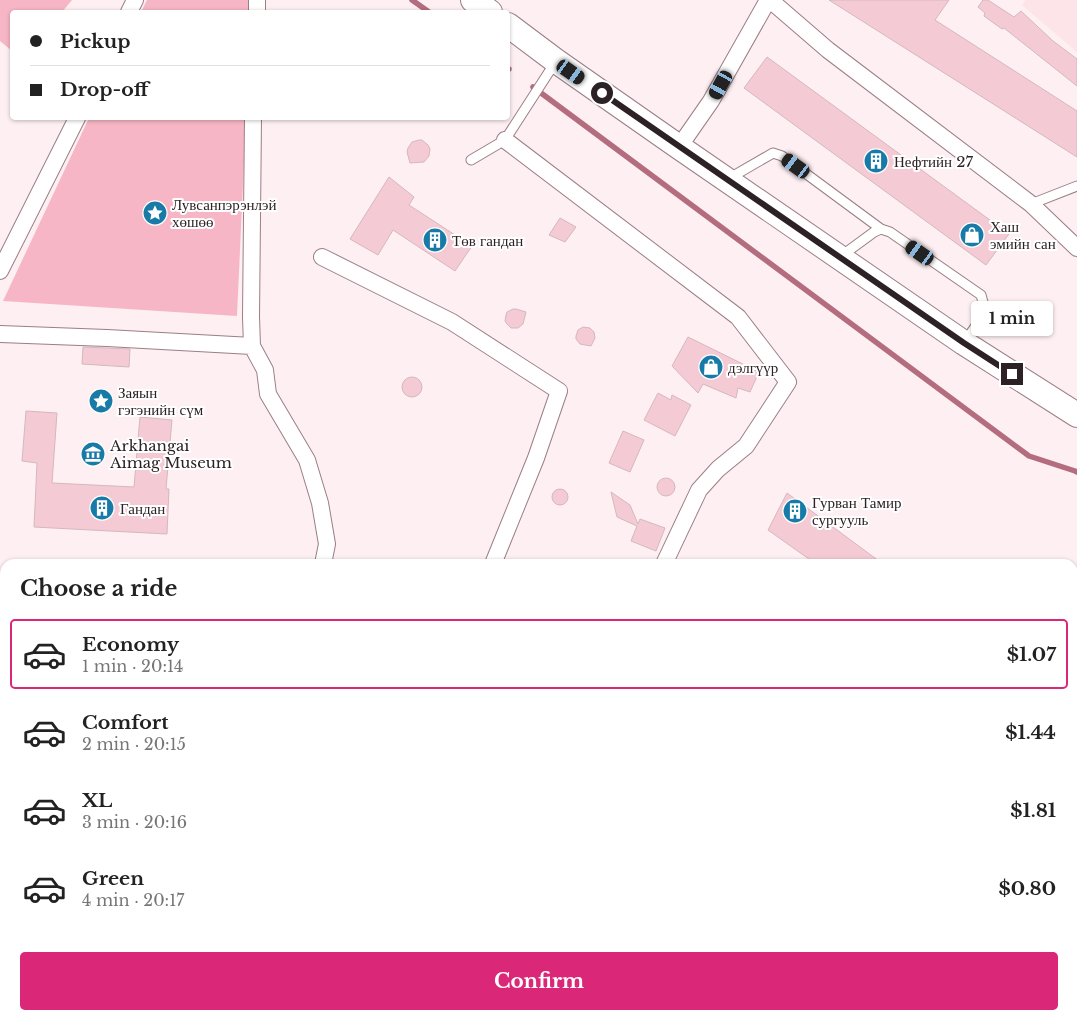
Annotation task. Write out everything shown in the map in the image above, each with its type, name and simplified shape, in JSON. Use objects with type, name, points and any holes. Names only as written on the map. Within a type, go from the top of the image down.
[{"type":"street","points":[[679,147],[711,102],[769,0],[828,50],[1031,204],[1077,248]]},
{"type":"street","points":[[510,27],[550,70],[679,147],[964,343],[1077,415]]},
{"type":"street","points":[[0,270],[76,120]]},
{"type":"street","points":[[253,120],[252,346],[265,370],[268,394],[307,460],[320,503],[327,544],[324,559]]},
{"type":"street","points":[[504,140],[738,317],[788,382],[746,446],[718,469],[699,490],[666,559]]},
{"type":"street","points":[[322,257],[452,322],[559,391],[536,458],[495,559]]},
{"type":"street","points":[[0,334],[252,346]]},
{"type":"lane","points":[[471,160],[504,140],[550,70]]},
{"type":"lane","points":[[727,180],[773,153],[782,156],[881,229],[890,232],[981,295],[984,306],[982,317],[964,343]]},
{"type":"lane","points":[[1031,204],[1077,186]]},
{"type":"lane","points":[[840,258],[874,232],[881,229]]},
{"type":"shaded area","points":[[0,0],[72,0],[64,10],[10,10],[10,49],[0,41]]},
{"type":"shaded area","points":[[147,0],[254,0],[255,10],[142,10]]},
{"type":"shaded area","points":[[1026,0],[1077,0],[1077,52],[1022,5]]},
{"type":"shaded area","points":[[88,120],[246,120],[237,316],[3,301]]},
{"type":"building","points":[[829,0],[949,0],[935,20],[1077,111],[1077,157]]},
{"type":"building","points":[[983,0],[988,0],[1014,17],[1021,11],[1053,41],[1077,59],[1077,86],[1004,28],[1002,29],[984,16],[985,13],[978,7]]},
{"type":"building","name":"Нефтийн 27","points":[[767,57],[1009,234],[986,265],[744,88]]},
{"type":"building","points":[[419,140],[428,145],[430,149],[429,156],[424,162],[410,163],[407,152],[408,148],[412,142]]},
{"type":"building","points":[[389,177],[414,197],[409,205],[472,246],[455,271],[393,230],[378,255],[350,239]]},
{"type":"building","points":[[560,218],[576,227],[565,242],[549,235]]},
{"type":"building","points":[[513,309],[526,312],[523,324],[518,328],[511,328],[505,321],[507,312]]},
{"type":"building","points":[[583,327],[590,328],[594,332],[595,338],[591,346],[580,344],[576,339],[578,330]]},
{"type":"building","name":"дэлгүүр","points":[[688,337],[759,372],[750,392],[738,388],[736,398],[703,384],[698,393],[672,366]]},
{"type":"building","points":[[83,347],[130,349],[129,367],[82,364]]},
{"type":"building","points":[[412,377],[419,380],[422,387],[419,394],[412,397],[405,394],[402,387],[405,380]]},
{"type":"building","points":[[658,393],[671,400],[672,395],[691,405],[675,436],[644,420]]},
{"type":"building","points":[[26,411],[57,413],[52,483],[134,487],[140,417],[172,420],[166,489],[169,489],[167,534],[34,527],[37,463],[22,461]]},
{"type":"building","points":[[623,431],[644,440],[630,472],[609,463]]},
{"type":"building","points":[[666,478],[672,481],[675,487],[672,493],[666,496],[660,493],[657,487],[660,481]]},
{"type":"building","points":[[557,489],[563,489],[568,494],[566,503],[557,505],[552,500],[552,494]]},
{"type":"building","points":[[611,492],[630,505],[638,524],[640,519],[665,528],[656,551],[631,541],[637,526],[617,517]]},
{"type":"building","name":"Гурван Тамир сургууль","points":[[787,493],[876,559],[809,559],[768,530]]},
{"type":"waterway","points":[[412,0],[426,10]]},
{"type":"waterway","points":[[533,87],[1029,456],[1077,472]]},
{"type":"place","name":"Нефтийн 27","points":[[876,161]]},
{"type":"place","name":"Лувсанпэрэнлэй хөшөө","points":[[155,213]]},
{"type":"place","name":"Хаш эмийн сан","points":[[972,235]]},
{"type":"place","name":"Төв гандан","points":[[435,240]]},
{"type":"place","name":"дэлгүүр","points":[[711,367]]},
{"type":"place","name":"Заяын гэгэнийн сүм","points":[[101,401]]},
{"type":"place","name":"Arkhangai Aimag Museum","points":[[93,454]]},
{"type":"place","name":"Гандан","points":[[102,508]]},
{"type":"place","name":"Гурван Тамир сургууль","points":[[795,511]]},
{"type":"route","points":[[602,93],[964,343],[1012,374]]}]
